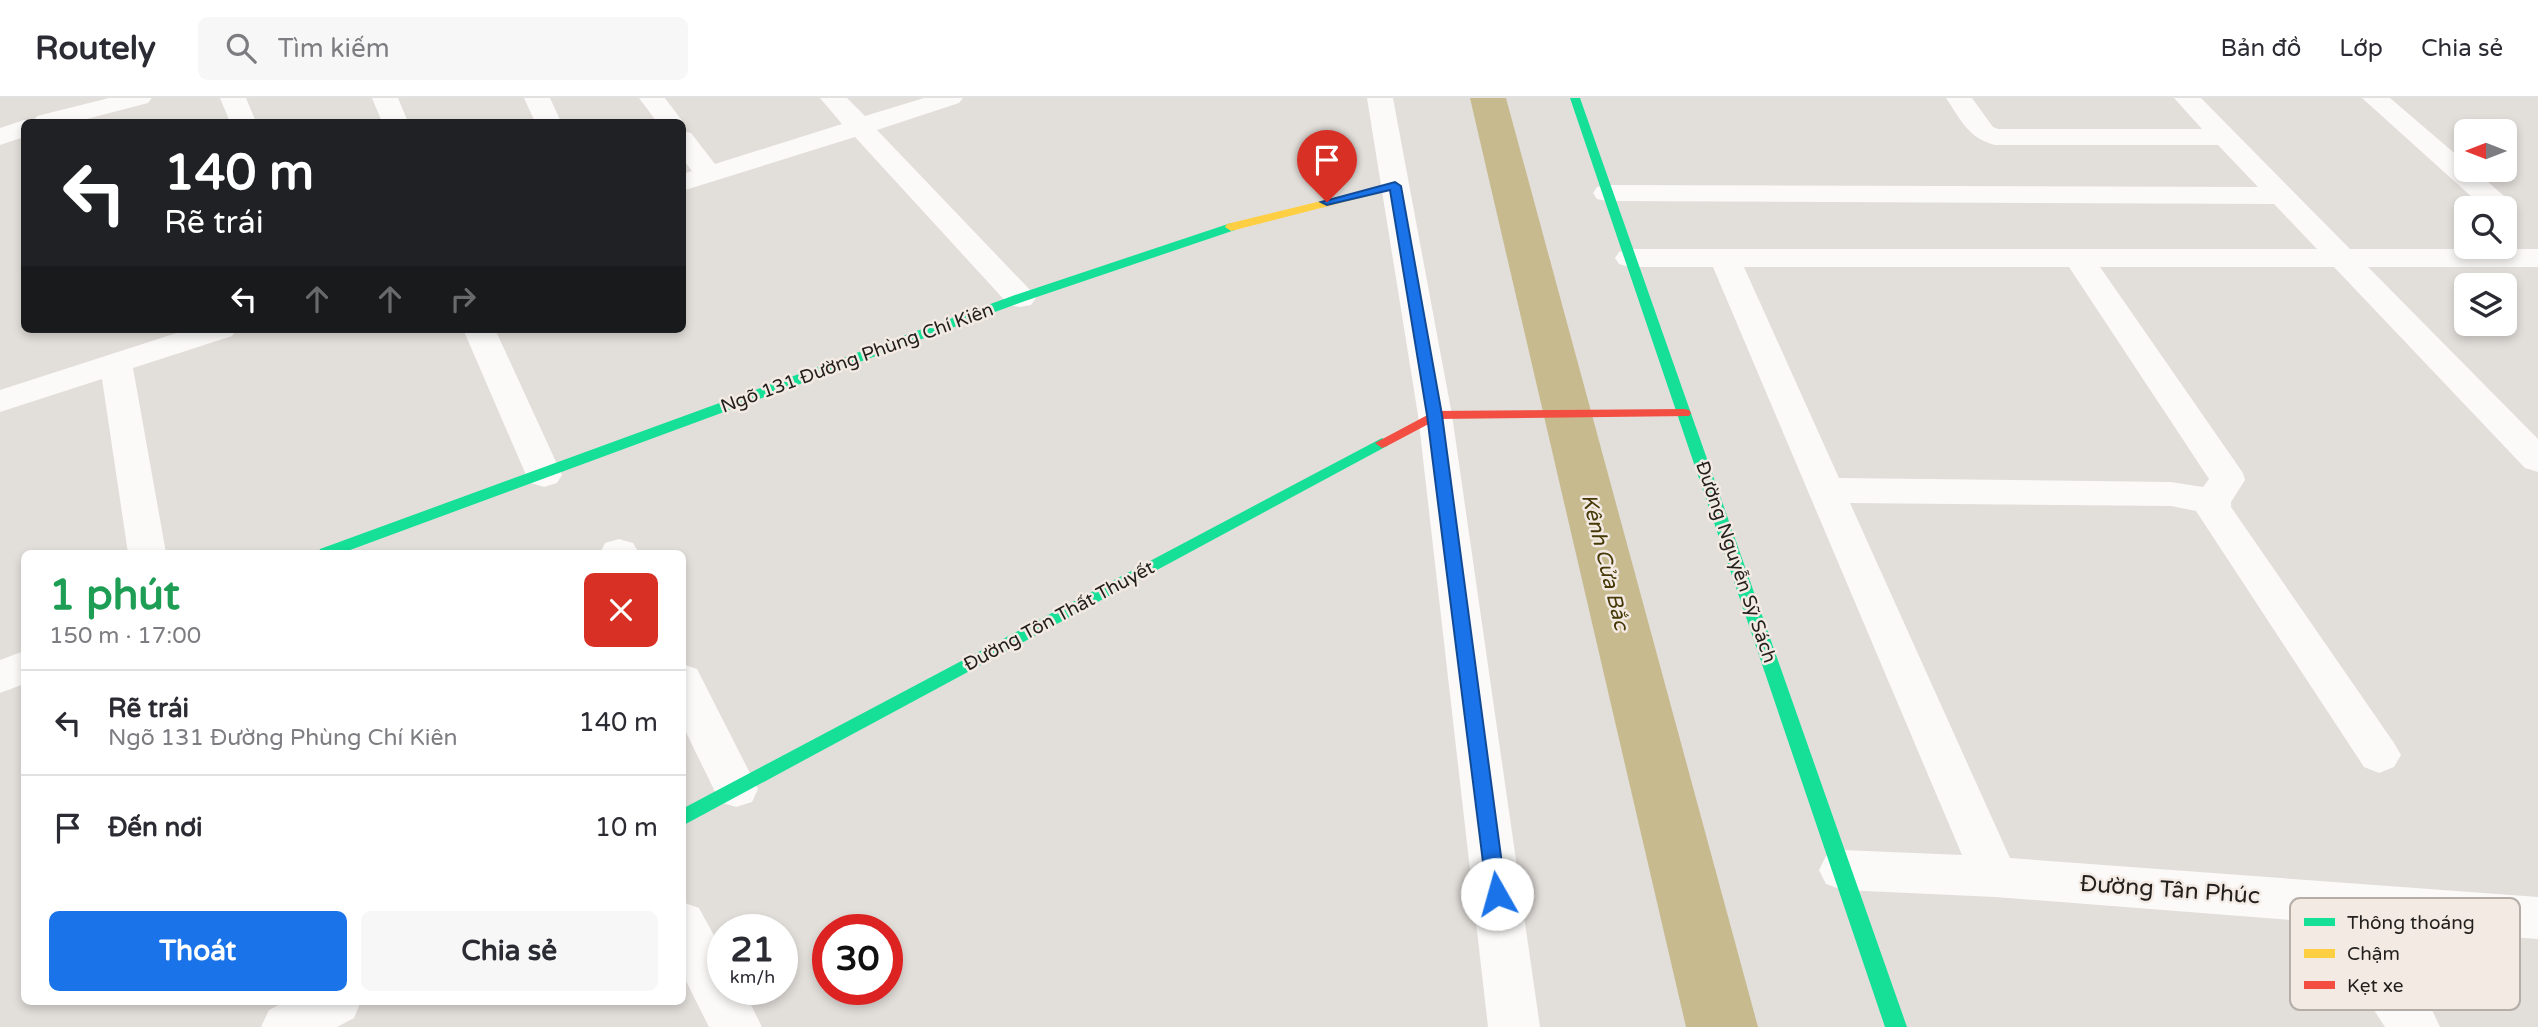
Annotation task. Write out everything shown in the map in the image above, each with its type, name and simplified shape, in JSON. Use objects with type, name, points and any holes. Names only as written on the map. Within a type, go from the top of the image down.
[{"type":"street","points":[[58,119],[139,98]]},
{"type":"street","points":[[233,98],[242,119]]},
{"type":"street","points":[[385,98],[394,119]]},
{"type":"street","points":[[537,98],[547,119]]},
{"type":"street","points":[[652,98],[668,119]]},
{"type":"street","points":[[833,98],[1020,298]]},
{"type":"street","points":[[686,182],[950,98]]},
{"type":"street","points":[[1380,98],[1434,415],[1514,1027]]},
{"type":"street","name":"Đường Nguyễn Sỹ Sách","points":[[1575,98],[1896,1027]]},
{"type":"street","points":[[1959,98],[1984,133],[1995,137],[2225,137]]},
{"type":"street","points":[[2187,98],[2538,460]]},
{"type":"street","points":[[2375,98],[2522,229]]},
{"type":"street","points":[[0,137],[21,129]]},
{"type":"street","points":[[686,144],[709,174]]},
{"type":"street","name":"Ngõ 131 Đường Phùng Chí Kiên","points":[[334,550],[1020,298],[1212,232],[1395,186]]},
{"type":"street","points":[[1606,193],[2282,196]]},
{"type":"street","points":[[1630,258],[2343,259],[2522,229]]},
{"type":"street","points":[[1725,259],[1995,877]]},
{"type":"street","points":[[2079,259],[2225,473],[2227,481],[2212,501],[2213,508],[2379,755]]},
{"type":"street","points":[[0,401],[209,333]]},
{"type":"street","points":[[481,333],[544,475]]},
{"type":"street","points":[[116,364],[147,550]]},
{"type":"street","points":[[1434,415],[1684,413]]},
{"type":"street","name":"Đường Tôn Thất Thuyết","points":[[686,816],[1434,415]]},
{"type":"street","points":[[1825,490],[2171,494],[2212,501]]},
{"type":"street","points":[[0,677],[21,668]]},
{"type":"street","points":[[686,688],[736,789]]},
{"type":"street","name":"Đường Tân Phúc","points":[[1843,870],[1995,877],[2290,900]]},
{"type":"street","name":"Đường Tân Phúc","points":[[2520,917],[2538,918]]},
{"type":"street","points":[[686,931],[736,1027]]},
{"type":"street","points":[[287,1027],[328,1005]]},
{"type":"street","points":[[2403,1010],[2414,1027]]},
{"type":"waterway","name":"Kênh Cửa Bắc","points":[[1488,98],[1722,1027]]},
{"type":"traffic: fast","points":[[1575,98],[1896,1027]]},
{"type":"traffic: fast","points":[[334,550],[1020,298],[1231,227]]},
{"type":"traffic: fast","points":[[686,816],[1382,443]]},
{"type":"traffic: slow","points":[[1231,227],[1395,186]]},
{"type":"traffic: jam","points":[[1382,443],[1435,415],[1684,413]]},
{"type":"route","points":[[1327,202],[1395,186],[1434,415],[1497,894]]}]
